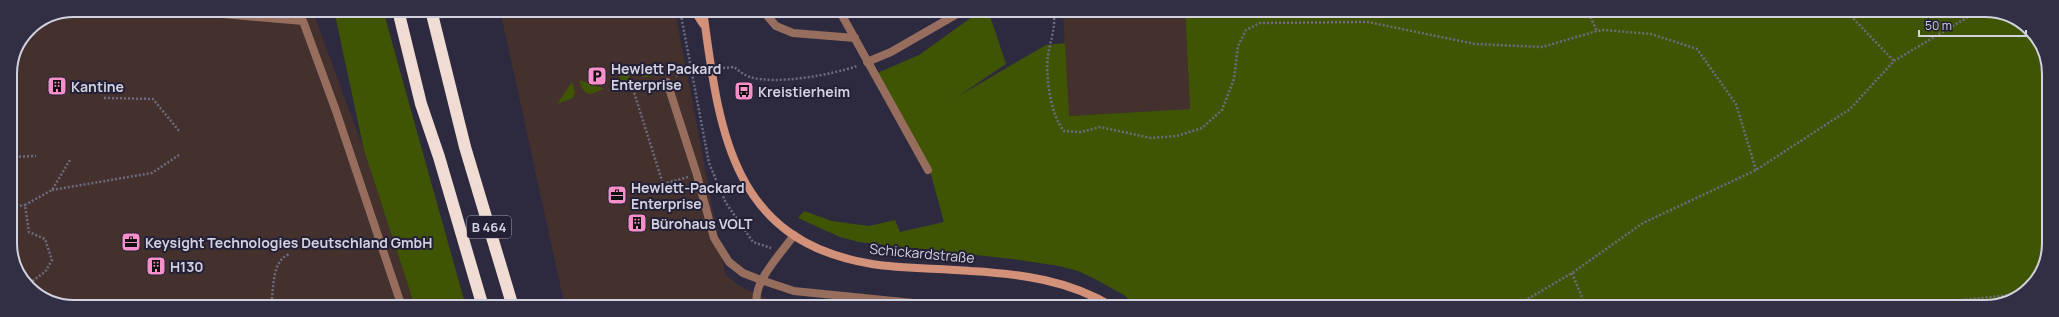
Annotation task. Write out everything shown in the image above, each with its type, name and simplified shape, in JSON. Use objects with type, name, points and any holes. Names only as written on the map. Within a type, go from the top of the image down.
[{"type":"highway","name":"B 464","points":[[400,17],[421,104],[439,157],[481,300]]},
{"type":"highway","name":"B 464","points":[[433,17],[465,147],[511,300]]},
{"type":"street","points":[[257,17],[302,21],[338,118],[400,300]]},
{"type":"street","points":[[700,17],[705,28]]},
{"type":"street","name":"Schickardstraße","points":[[703,17],[725,134],[731,156],[744,183],[766,212],[794,236],[833,254],[872,264],[1006,273],[1041,278],[1069,285],[1101,300]]},
{"type":"street","points":[[705,28],[706,17]]},
{"type":"street","points":[[768,17],[776,26],[793,33],[855,38]]},
{"type":"street","points":[[843,17],[928,170]]},
{"type":"street","points":[[867,62],[901,47],[952,17]]},
{"type":"street","points":[[667,82],[697,175],[714,238],[722,253],[743,273],[794,291],[883,300]]},
{"type":"street","points":[[757,300],[756,295],[761,280],[794,236]]},
{"type":"path","points":[[681,17],[709,163],[717,185],[726,203],[753,242],[770,247],[780,255]]},
{"type":"path","points":[[1054,17],[1055,26],[1048,58],[1052,107],[1064,131],[1081,132],[1100,127],[1150,138],[1177,136],[1202,128],[1222,110],[1234,79],[1238,46],[1246,30],[1260,23],[1368,22],[1475,44],[1542,47],[1597,31],[1651,34],[1697,49],[1736,104],[1756,170]]},
{"type":"path","points":[[1590,17],[1597,31]]},
{"type":"path","points":[[1851,17],[1894,61]]},
{"type":"path","points":[[1526,300],[1572,273],[1643,223],[1756,170],[1850,109],[1894,61],[1966,17]]},
{"type":"path","points":[[712,69],[734,67],[748,77],[783,79],[832,73],[867,62]]},
{"type":"path","points":[[667,82],[691,65]]},
{"type":"path","points":[[634,89],[663,186],[697,175]]},
{"type":"path","points":[[104,98],[153,99],[180,132]]},
{"type":"path","points":[[17,207],[25,205],[52,190],[152,173],[179,155]]},
{"type":"path","points":[[17,157],[36,156]]},
{"type":"path","points":[[52,190],[70,160]]},
{"type":"path","points":[[25,205],[29,232],[45,239],[52,260],[45,272],[32,281]]},
{"type":"path","points":[[272,300],[277,265],[283,256],[290,254]]},
{"type":"path","points":[[1572,273],[1583,300]]},
{"type":"path","points":[[1962,300],[2007,295]]},
{"type":"shaded area","points":[[74,17],[315,17],[364,150],[413,300],[66,300],[52,296],[36,286],[25,272],[20,262],[17,243],[18,63],[21,52],[27,42],[42,27],[52,21]]},
{"type":"shaded area","points":[[502,17],[676,17],[725,274],[738,285],[769,300],[563,300]]},
{"type":"shaded area","points":[[1063,17],[1185,17],[1190,109],[1068,116]]},
{"type":"green space","points":[[336,17],[385,17],[464,300],[413,300],[364,150]]},
{"type":"green space","points":[[972,17],[990,17],[1006,64],[957,97],[1046,45],[1065,43],[1069,116],[1190,109],[1185,17],[1993,17],[2010,23],[2025,34],[2034,45],[2041,63],[2042,251],[2034,272],[2023,286],[2004,297],[1985,300],[1129,300],[1124,295],[1097,280],[1078,271],[1059,266],[1012,259],[859,242],[840,237],[798,218],[804,211],[832,221],[869,226],[895,220],[900,232],[944,222],[928,164],[875,74],[919,55]]},
{"type":"green space","points":[[634,64],[658,73],[649,77],[643,77],[638,73]]},
{"type":"green space","points":[[627,66],[629,76],[627,83],[615,88],[612,87]]},
{"type":"green space","points":[[579,80],[603,89],[592,94],[586,93]]},
{"type":"green space","points":[[572,82],[575,92],[573,98],[557,104]]},
{"type":"place","name":"Hewlett Packard Enterprise","points":[[597,76]]},
{"type":"place","name":"Kantine","points":[[57,86]]},
{"type":"place","name":"Kreistierheim","points":[[744,91]]},
{"type":"place","name":"Hewlett-Packard Enterprise","points":[[617,195]]},
{"type":"place","name":"Bürohaus VOLT","points":[[637,223]]},
{"type":"place","name":"Keysight Technologies Deutschland GmbH","points":[[131,242]]},
{"type":"place","name":"H130","points":[[156,266]]}]
